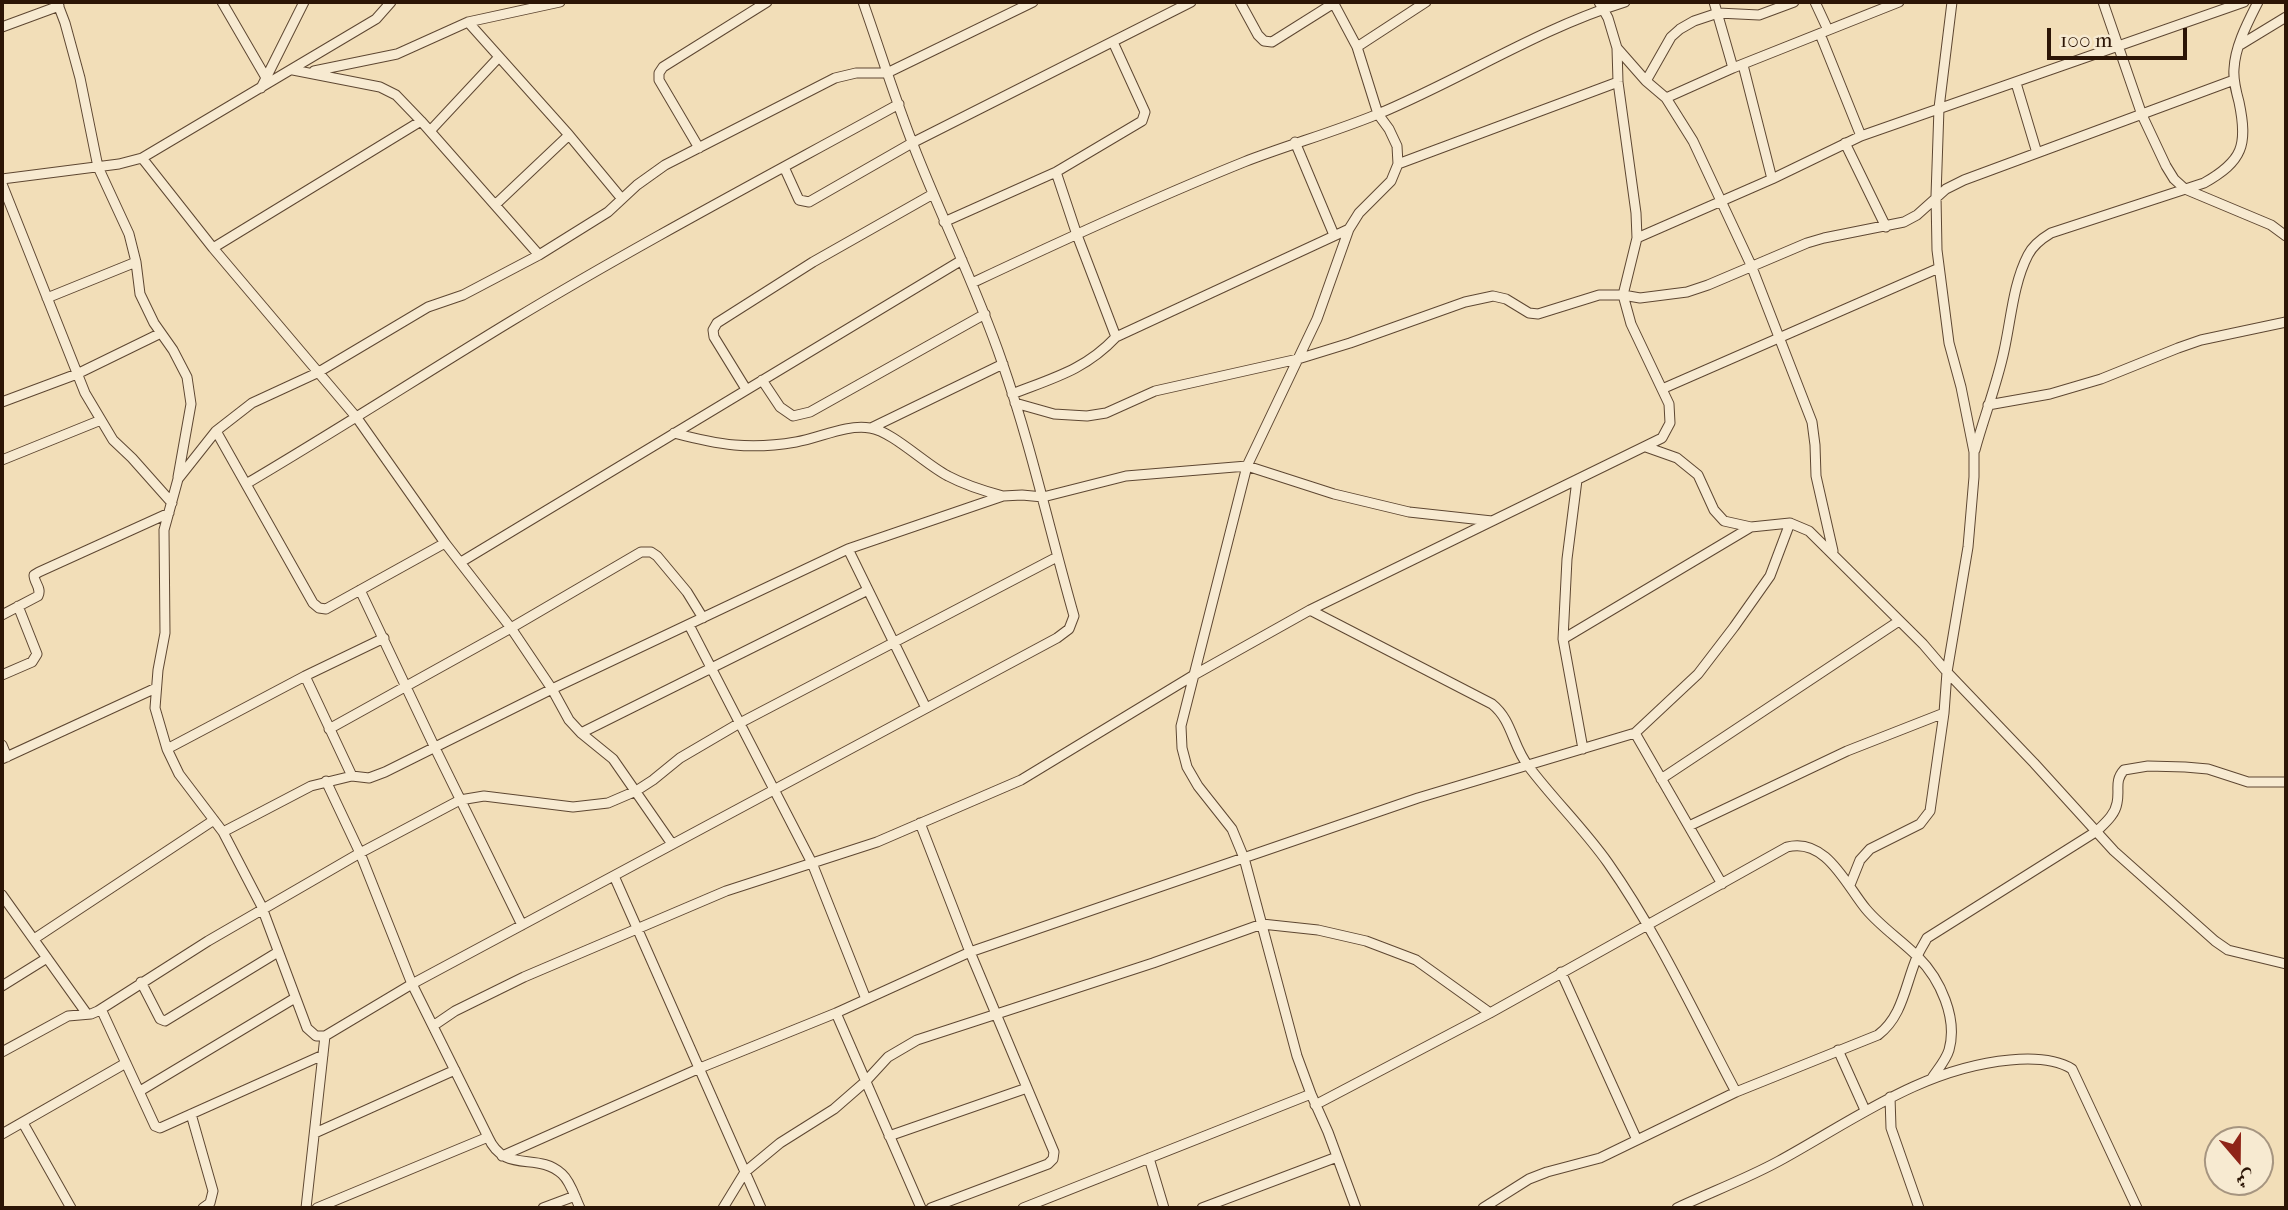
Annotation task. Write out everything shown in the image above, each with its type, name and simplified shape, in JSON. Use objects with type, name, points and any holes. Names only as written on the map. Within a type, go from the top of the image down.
[{"type":"street","points":[[222,2],[265,76]]},
{"type":"street","points":[[261,88],[304,2]]},
{"type":"street","points":[[172,503],[113,440],[85,393],[2,181],[142,158],[376,19],[383,6],[391,2]]},
{"type":"street","points":[[309,72],[397,54],[468,22],[560,2]]},
{"type":"street","points":[[699,148],[659,80],[659,73],[663,67],[766,2]]},
{"type":"street","points":[[178,479],[216,431],[252,403],[317,373],[428,307],[463,295],[539,255],[608,212],[665,165],[835,78],[856,73],[887,73],[1033,2]]},
{"type":"street","points":[[784,167],[799,200],[809,202],[912,143],[1191,2]]},
{"type":"street","points":[[1240,2],[1258,36],[1264,41],[1272,42],[1334,2],[1357,47],[1378,114],[1390,129],[1397,146],[1398,164],[1391,181],[1359,213],[1349,229],[1317,319],[1247,466],[1181,726],[1182,748],[1187,767],[1198,786],[1232,829],[1244,858],[1297,1056],[1356,1208]]},
{"type":"street","points":[[1357,47],[1426,2]]},
{"type":"street","points":[[972,283],[1240,164],[1378,114],[1601,5],[1625,2]]},
{"type":"street","points":[[1714,2],[1738,67],[1772,179]]},
{"type":"street","points":[[1646,81],[1671,37],[1694,21],[1718,13],[1759,15],[1794,2]]},
{"type":"street","points":[[1815,2],[1861,136]]},
{"type":"street","points":[[1666,98],[1899,2]]},
{"type":"street","points":[[1952,2],[1939,108],[1936,196],[1940,268],[1949,343],[1974,452]]},
{"type":"street","points":[[2104,2],[2142,115],[2174,178],[2185,189],[2271,225],[2286,236]]},
{"type":"street","points":[[1637,238],[1722,202],[1861,136],[2244,2]]},
{"type":"street","points":[[1850,885],[1860,860],[1870,849],[1920,824],[1930,811],[1947,672],[1968,547],[1974,452],[2004,354],[2022,270],[2036,244],[2051,233],[2204,183],[2224,171],[2235,160],[2242,145],[2244,130],[2234,67],[2258,2]]},
{"type":"street","points":[[2,27],[58,4],[77,65],[98,167],[129,234],[140,294],[154,323],[173,350],[187,377],[191,404],[178,479],[164,530],[164,633],[155,708],[167,749],[179,775],[223,832],[263,910],[306,1028],[316,1036],[326,1036],[412,984],[1057,638],[1069,629],[1074,617],[1043,497],[1003,364],[985,314],[912,143],[866,3]]},
{"type":"street","points":[[433,1026],[455,1010],[524,977],[726,891],[877,842],[1021,780],[1194,675],[1310,610],[1662,438],[1670,424],[1670,404],[1630,324],[1623,295],[1637,238],[1636,213],[1618,82],[1617,48],[1601,5]]},
{"type":"street","points":[[2240,45],[2286,17]]},
{"type":"street","points":[[468,22],[622,199]]},
{"type":"street","points":[[944,222],[1056,172],[1142,121],[1145,112],[1113,42]]},
{"type":"street","points":[[1617,48],[1646,81],[1666,98],[1693,141],[1751,265],[1812,422],[1816,476],[1834,554]]},
{"type":"street","points":[[430,131],[499,57]]},
{"type":"street","points":[[293,70],[380,86],[396,94],[539,255]]},
{"type":"street","points":[[1014,399],[1054,414],[1087,416],[1106,413],[1167,387],[1298,359],[1465,302],[1493,296],[1506,299],[1529,313],[1538,314],[1599,295],[1640,298],[1686,292],[1824,237],[1904,222],[1917,215],[1936,196],[1964,180],[2234,80]]},
{"type":"street","points":[[1398,164],[1618,82]]},
{"type":"street","points":[[2016,82],[2037,153]]},
{"type":"street","points":[[246,484],[514,320],[899,104]]},
{"type":"street","points":[[213,248],[421,121]]},
{"type":"street","points":[[495,205],[569,135]]},
{"type":"street","points":[[1295,142],[1334,236]]},
{"type":"street","points":[[1845,143],[1886,227]]},
{"type":"street","points":[[142,158],[213,248],[357,418],[444,543],[511,628],[552,689],[569,720],[613,758],[672,844]]},
{"type":"street","points":[[1056,172],[1116,337]]},
{"type":"street","points":[[746,389],[714,337],[713,330],[717,323],[813,262],[933,194]]},
{"type":"street","points":[[1014,399],[1077,369],[1101,354],[1116,337],[1349,229]]},
{"type":"street","points":[[461,562],[962,260]]},
{"type":"street","points":[[47,298],[136,262]]},
{"type":"street","points":[[1662,389],[1940,268]]},
{"type":"street","points":[[762,380],[780,407],[793,416],[810,412],[985,314]]},
{"type":"street","points":[[1988,405],[2050,394],[2101,379],[2201,340],[2286,322]]},
{"type":"street","points":[[2,402],[77,374],[161,333]]},
{"type":"street","points":[[871,428],[1003,364]]},
{"type":"street","points":[[2,460],[101,420]]},
{"type":"street","points":[[674,432],[715,444],[754,447],[798,442],[855,428],[871,428],[884,433],[947,476],[1003,496]]},
{"type":"street","points":[[216,431],[313,603],[319,608],[326,609],[444,543]]},
{"type":"street","points":[[1646,447],[1677,457],[1698,475],[1714,510],[1724,521],[1751,527],[1790,523],[1809,531],[1923,644],[2142,878],[2228,950],[2286,964]]},
{"type":"street","points":[[223,832],[293,794],[326,781],[352,775],[369,778],[377,775],[848,549],[1003,496],[1043,497],[1126,477],[1247,466],[1334,494],[1409,512],[1492,521]]},
{"type":"street","points":[[1577,480],[1567,559],[1563,639],[1583,749]]},
{"type":"street","points":[[2,615],[38,596],[40,589],[34,575],[169,513]]},
{"type":"street","points":[[502,1157],[700,1068],[836,1013],[970,953],[1418,798],[1635,733],[1699,674],[1734,627],[1770,576],[1790,523]]},
{"type":"street","points":[[1563,639],[1751,527]]},
{"type":"street","points":[[848,549],[926,708]]},
{"type":"street","points":[[329,729],[641,552],[651,552],[657,556],[687,592],[703,618]]},
{"type":"street","points":[[2,1052],[60,1019],[101,1009],[141,982],[360,853],[460,800],[484,796],[573,807],[608,803],[636,791],[680,758],[738,724],[1057,557]]},
{"type":"street","points":[[360,590],[522,925]]},
{"type":"street","points":[[581,733],[868,590]]},
{"type":"street","points":[[2,676],[32,662],[37,654],[18,606]]},
{"type":"street","points":[[1310,610],[1492,704],[1503,713],[1516,748],[1528,766],[1607,862],[1647,925],[1736,1092]]},
{"type":"street","points":[[1661,779],[1899,621]]},
{"type":"street","points":[[689,625],[812,863],[866,999]]},
{"type":"street","points":[[167,749],[305,676],[384,638]]},
{"type":"street","points":[[305,676],[352,775]]},
{"type":"street","points":[[2,745],[4,758],[156,688]]},
{"type":"street","points":[[1689,825],[1847,751],[1944,713]]},
{"type":"street","points":[[1635,733],[1722,884]]},
{"type":"street","points":[[1483,1208],[1547,1171],[1600,1158],[1736,1092],[1878,1035],[1896,1016],[1917,956],[1927,938],[2097,831],[2115,811],[2118,802],[2118,776],[2124,770],[2132,767],[2170,766],[2208,769],[2248,782],[2286,782]]},
{"type":"street","points":[[326,781],[360,853],[412,984],[494,1149],[502,1157],[551,1166],[564,1176],[580,1208]]},
{"type":"street","points":[[34,939],[214,820]]},
{"type":"street","points":[[920,823],[970,953],[1054,1152],[1053,1159],[1048,1164],[931,1208]]},
{"type":"street","points":[[1315,1105],[1490,1013],[1787,847],[1796,845],[1818,852],[1833,864],[1866,908],[1917,956],[1939,985],[1952,1035],[1948,1054],[1932,1078]]},
{"type":"street","points":[[614,876],[761,1208]]},
{"type":"street","points":[[2,895],[87,1014]]},
{"type":"street","points":[[723,1208],[745,1172],[780,1143],[834,1109],[888,1057],[917,1040],[1153,963],[1262,924],[1318,930],[1366,941],[1416,960],[1490,1013]]},
{"type":"street","points":[[141,982],[160,1019],[165,1021],[278,952]]},
{"type":"street","points":[[2,986],[47,958]]},
{"type":"street","points":[[1561,972],[1637,1140]]},
{"type":"street","points":[[140,1091],[295,998]]},
{"type":"street","points":[[101,1009],[158,1128],[323,1055]]},
{"type":"street","points":[[836,1013],[921,1208]]},
{"type":"street","points":[[306,1208],[326,1036]]},
{"type":"street","points":[[1838,1049],[1865,1110]]},
{"type":"street","points":[[1677,1208],[1773,1164],[1865,1110],[1932,1078],[1988,1062],[2026,1059],[2061,1062],[2072,1069],[2137,1208]]},
{"type":"street","points":[[2,1135],[126,1063]]},
{"type":"street","points":[[315,1133],[455,1070]]},
{"type":"street","points":[[889,1136],[1027,1088]]},
{"type":"street","points":[[1023,1208],[1311,1094]]},
{"type":"street","points":[[1890,1097],[1891,1128],[1919,1208]]},
{"type":"street","points":[[191,1114],[213,1191],[210,1203],[203,1208]]},
{"type":"street","points":[[23,1123],[71,1208]]},
{"type":"street","points":[[317,1208],[488,1137]]},
{"type":"street","points":[[1202,1208],[1337,1157]]},
{"type":"street","points":[[1149,1158],[1164,1208]]},
{"type":"street","points":[[543,1208],[575,1196]]}]
